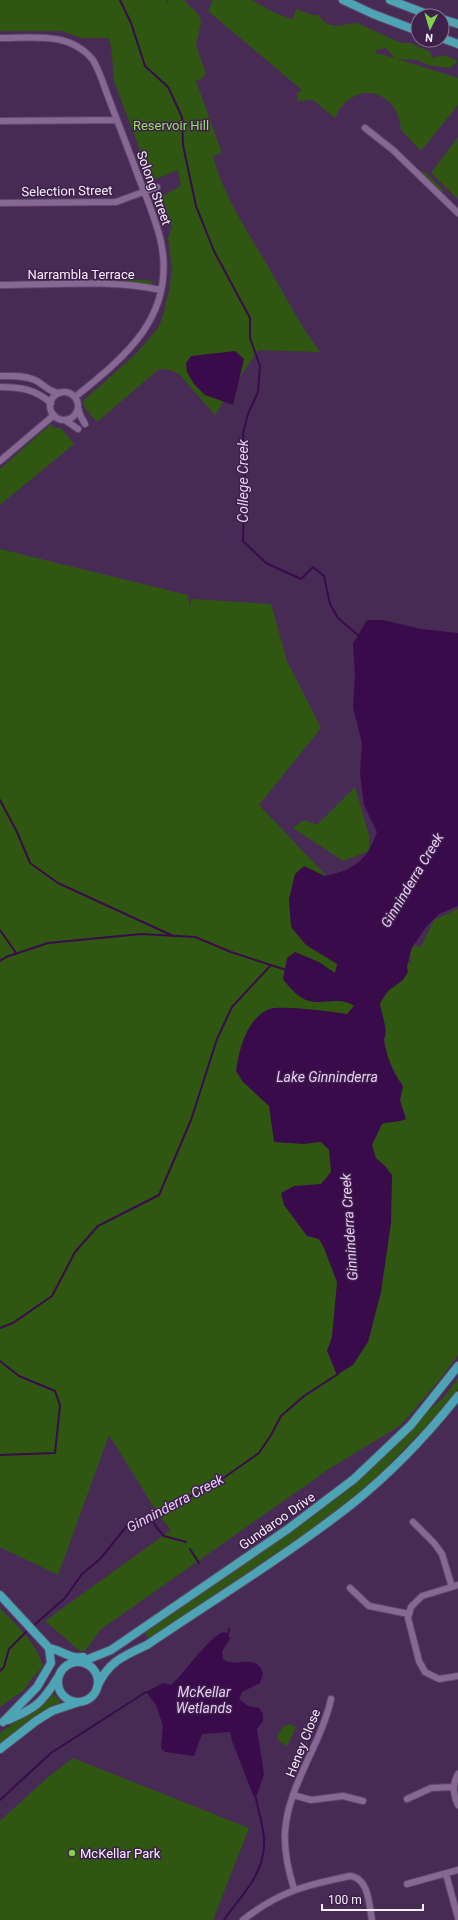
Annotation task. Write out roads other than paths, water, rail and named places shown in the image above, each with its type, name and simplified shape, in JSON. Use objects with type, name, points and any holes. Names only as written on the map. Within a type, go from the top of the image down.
[{"type":"main road","points":[[343,0],[373,14],[410,28]]},
{"type":"main road","points":[[390,0],[411,8]]},
{"type":"main road","name":"Gundaroo Drive","points":[[81,1662],[111,1650],[294,1525],[354,1479],[411,1425],[458,1366]]},
{"type":"main road","points":[[0,1749],[36,1721],[52,1711],[80,1702],[92,1696],[103,1673],[110,1665],[124,1656],[147,1645],[352,1504],[383,1477],[419,1442],[458,1396]]},
{"type":"main road","points":[[0,1595],[49,1648],[51,1663],[38,1687],[1,1724]]},
{"type":"main road","points":[[49,1648],[57,1649],[70,1656],[79,1657],[111,1650]]},
{"type":"main road","points":[[1,1724],[39,1704],[45,1698],[66,1666],[75,1662],[81,1662],[93,1669],[97,1677],[97,1687]]},
{"type":"main road","points":[[58,1678],[58,1685],[63,1695],[69,1700],[80,1702]]},
{"type":"street","name":"Solong Street","points":[[0,38],[57,38],[69,41],[80,47],[89,55],[96,65],[144,192],[161,242],[163,271],[161,290],[153,315],[136,342],[121,358],[75,397]]},
{"type":"street","points":[[0,121],[117,120]]},
{"type":"street","points":[[365,128],[393,150],[458,213]]},
{"type":"street","name":"Selection Street","points":[[0,203],[116,202],[157,187]]},
{"type":"street","name":"Narrambla Terrace","points":[[0,285],[115,284],[135,285],[161,290]]},
{"type":"street","points":[[0,376],[19,377],[33,380],[48,390],[68,392],[75,397],[81,417],[85,424]]},
{"type":"street","points":[[0,387],[27,389],[37,392],[51,403]]},
{"type":"street","points":[[60,392],[51,403],[51,410],[58,419],[65,420],[78,429]]},
{"type":"street","points":[[65,420],[74,416],[78,408]]},
{"type":"street","points":[[0,461],[54,415]]},
{"type":"street","points":[[413,1522],[434,1543],[442,1554],[455,1586],[422,1596],[416,1601],[409,1614],[409,1626],[422,1668],[431,1676],[439,1679],[458,1676]]},
{"type":"street","points":[[350,1588],[369,1606],[409,1614]]},
{"type":"street","name":"Heney Close","points":[[294,1889],[286,1860],[285,1840],[288,1813],[326,1717],[331,1699]]},
{"type":"street","points":[[458,1774],[453,1787],[454,1796],[458,1805]]},
{"type":"street","points":[[407,1799],[431,1788],[453,1787]]},
{"type":"street","name":"Heney Close","points":[[294,1795],[311,1800],[343,1796],[363,1801]]},
{"type":"street","points":[[407,1884],[458,1870]]},
{"type":"street","points":[[446,1874],[458,1918]]},
{"type":"street","points":[[243,1920],[279,1896],[294,1889],[350,1876],[357,1877],[364,1883],[372,1920]]},
{"type":"water","points":[[235,351],[244,359],[233,405],[205,395],[194,384],[187,372],[186,363],[191,356]]},
{"type":"water","name":"Lake Ginninderra","points":[[367,620],[383,620],[421,629],[458,633],[458,906],[439,914],[426,927],[411,949],[407,967],[408,972],[403,980],[388,991],[380,1003],[386,1031],[384,1039],[386,1052],[390,1064],[403,1086],[400,1100],[406,1119],[382,1124],[372,1145],[376,1158],[392,1175],[391,1223],[381,1292],[368,1342],[353,1365],[337,1375],[327,1351],[332,1337],[337,1282],[319,1239],[307,1236],[284,1205],[281,1193],[294,1186],[321,1184],[331,1172],[329,1150],[321,1142],[303,1144],[274,1142],[269,1106],[243,1082],[236,1071],[239,1054],[249,1029],[254,1021],[267,1010],[273,1008],[293,1008],[347,1014],[354,1006],[349,1003],[338,1001],[315,1002],[305,1000],[294,992],[283,979],[287,958],[295,952],[319,962],[335,973],[337,964],[306,945],[291,927],[289,899],[295,874],[304,866],[325,876],[344,871],[352,867],[364,857],[369,850],[377,832],[364,805],[360,773],[362,743],[353,707],[355,676],[353,644]]},
{"type":"water","name":"McKellar Wetlands","points":[[224,1632],[228,1634],[230,1639],[222,1651],[223,1659],[228,1662],[255,1663],[260,1667],[263,1673],[260,1683],[242,1692],[239,1699],[248,1706],[259,1708],[263,1714],[263,1721],[257,1729],[264,1774],[256,1798],[254,1797],[232,1741],[230,1732],[202,1734],[194,1756],[165,1752],[161,1748],[163,1726],[156,1705],[146,1692],[163,1683],[171,1685],[212,1639]]},
{"type":"waterway","name":"College Creek","points":[[120,0],[131,23],[145,66],[168,87],[182,117],[183,145],[196,206],[214,251],[250,318],[250,338],[260,366],[258,392],[248,414],[243,433],[245,465],[243,541],[266,563],[301,579],[313,567],[324,576],[330,604],[338,618],[359,636]]},
{"type":"waterway","points":[[0,800],[17,832],[30,863],[58,883],[171,935]]},
{"type":"waterway","points":[[0,930],[16,953]]},
{"type":"waterway","points":[[0,961],[6,957],[48,943],[141,934],[195,937],[231,952],[286,970]]},
{"type":"waterway","points":[[0,1328],[13,1323],[52,1296],[75,1252],[98,1226],[159,1195],[191,1120],[217,1039],[232,1007],[271,965]]},
{"type":"waterway","points":[[0,1361],[19,1376],[55,1391],[60,1405],[55,1453],[0,1455]]},
{"type":"waterway","name":"Ginninderra Creek","points":[[32,1627],[65,1598],[82,1574],[100,1559],[126,1527],[212,1486],[259,1453],[281,1416],[304,1396],[338,1374]]},
{"type":"waterway","points":[[149,1515],[164,1536],[186,1542]]},
{"type":"waterway","points":[[190,1549],[199,1563]]},
{"type":"waterway","points":[[228,1634],[229,1629]]},
{"type":"waterway","name":"Ginninderra Creek","points":[[0,1671],[4,1667],[9,1649],[28,1630]]},
{"type":"waterway","points":[[0,1800],[51,1753],[146,1692]]},
{"type":"waterway","points":[[224,1920],[253,1881],[261,1863],[264,1840],[256,1798]]},
{"type":"place","name":"McKellar Park","points":[[72,1853]]},
{"type":"park label","name":"Reservoir Hill","points":[[171,125]]}]
